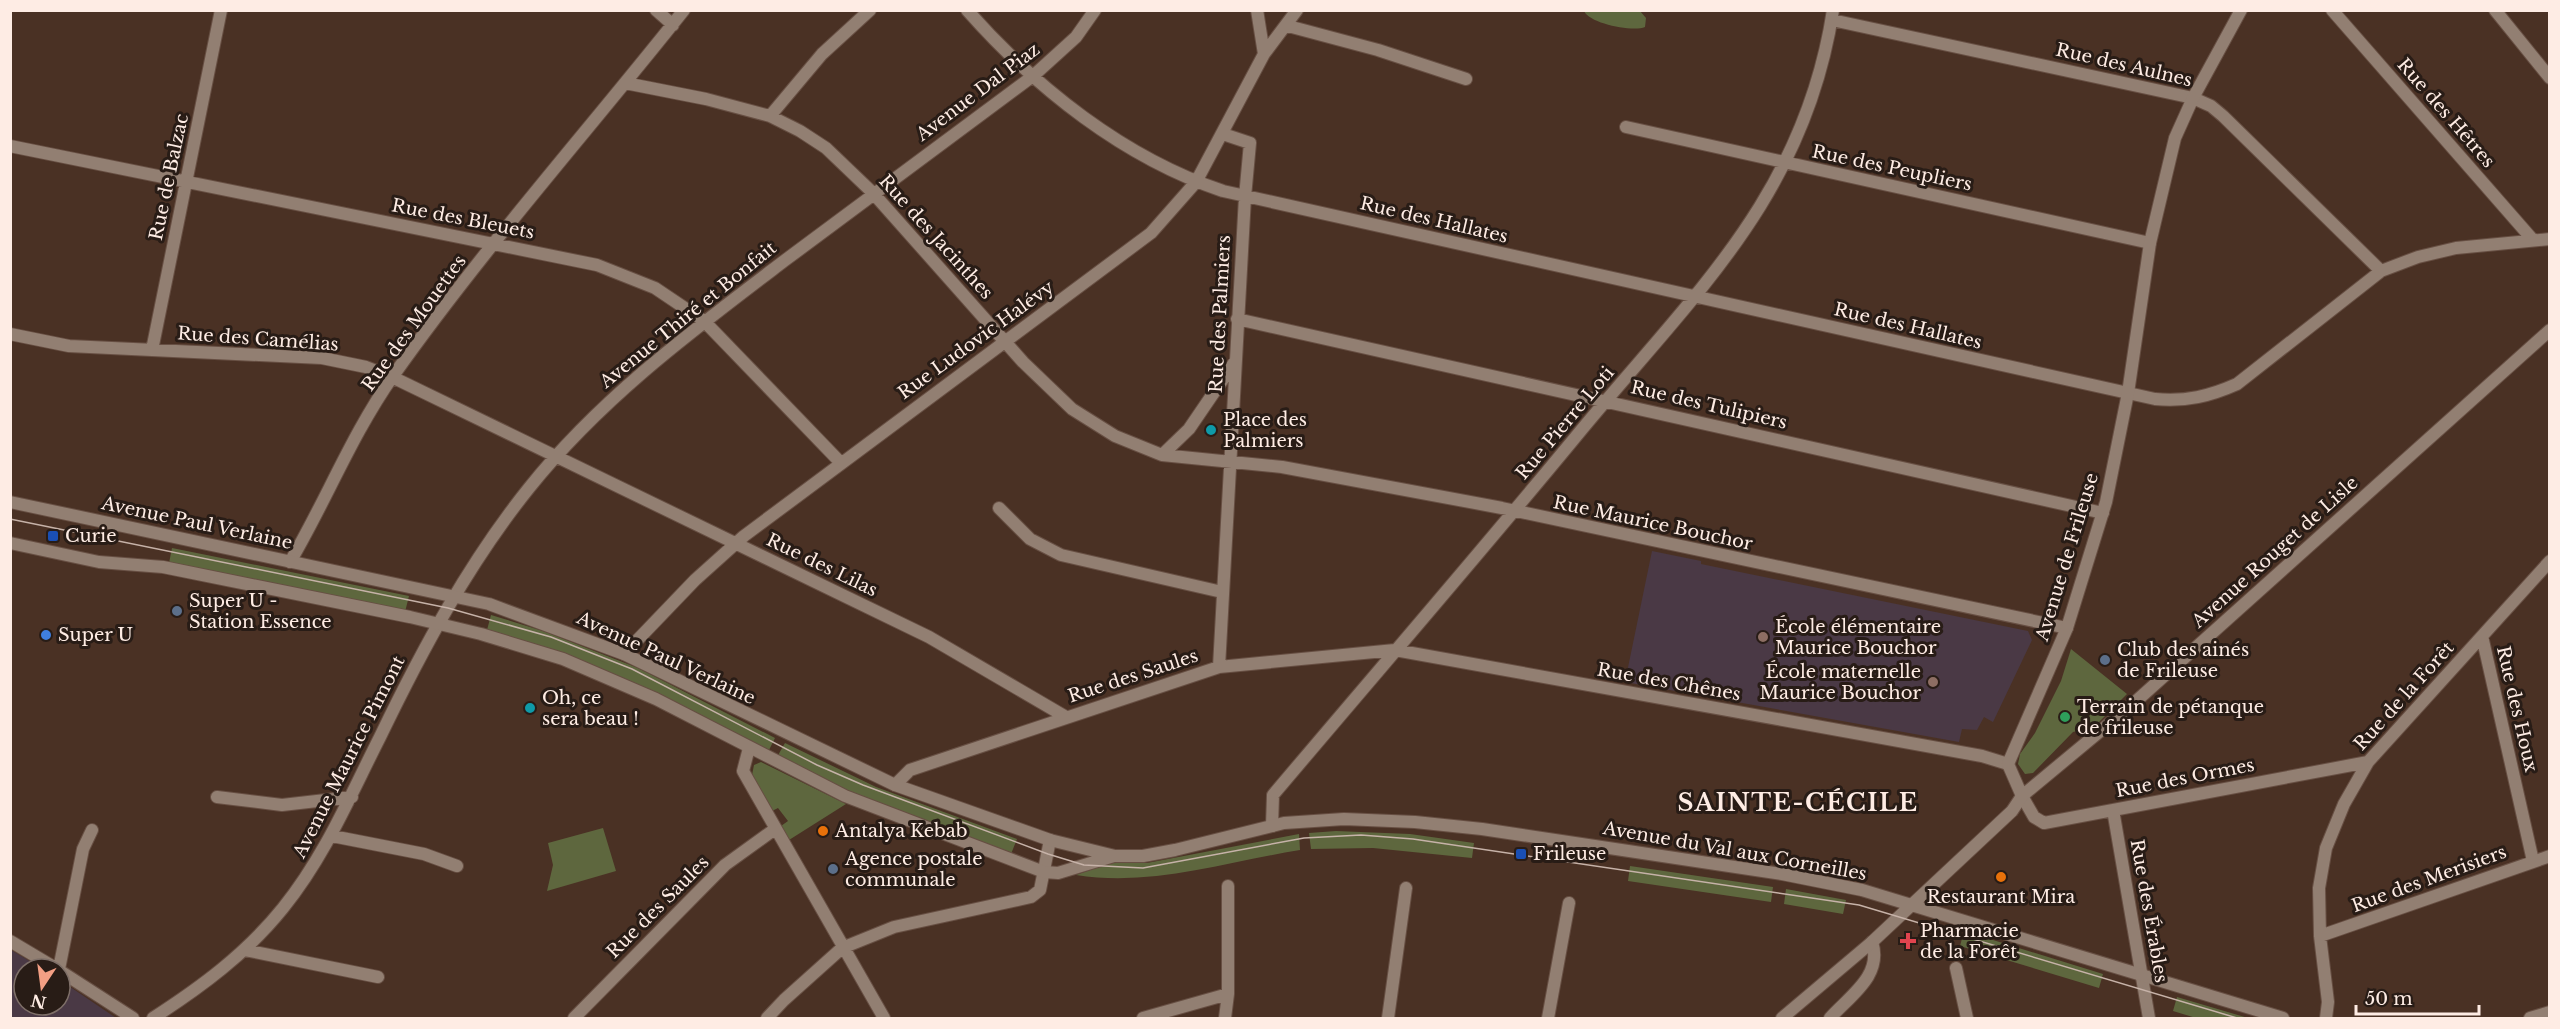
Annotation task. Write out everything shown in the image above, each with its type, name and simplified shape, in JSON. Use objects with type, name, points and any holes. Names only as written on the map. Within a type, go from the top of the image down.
[{"type":"street","name":"Rue de Balzac","points":[[152,350],[221,10]]},
{"type":"street","points":[[656,10],[673,25]]},
{"type":"street","name":"Rue des Mouettes","points":[[290,562],[356,438],[392,377],[495,244],[684,10]]},
{"type":"street","points":[[770,116],[822,54],[870,10]]},
{"type":"street","name":"Rue des Hallates","points":[[967,10],[1033,76],[1077,113],[1135,149],[1196,182],[1223,191],[2128,393],[2179,401],[2212,395],[2238,384],[2381,271],[2418,257],[2456,248],[2550,238]]},
{"type":"street","name":"Avenue Dal Piaz","points":[[873,194],[1033,76],[1076,37],[1095,10]]},
{"type":"street","points":[[1257,10],[1264,54]]},
{"type":"street","name":"Rue Ludovic Halévy","points":[[624,654],[695,580],[735,543],[840,462],[1150,233],[1196,182],[1264,54],[1288,26],[1297,10]]},
{"type":"street","name":"Avenue de Frileuse","points":[[2008,764],[2067,628],[2103,513],[2128,393],[2150,243],[2175,138],[2193,98],[2241,10]]},
{"type":"street","name":"Rue des Hêtres","points":[[2332,10],[2533,240]]},
{"type":"street","points":[[2495,10],[2550,78]]},
{"type":"street","name":"Rue des Aulnes","points":[[1833,16],[2193,98],[2211,106],[2381,271]]},
{"type":"street","name":"Rue Pierre Loti","points":[[1272,826],[1273,795],[1695,297],[1741,239],[1786,164],[1817,87],[1833,16]]},
{"type":"street","points":[[1288,26],[1378,50],[1466,79]]},
{"type":"street","name":"Rue des Jacinthes","points":[[625,83],[706,99],[770,116],[800,131],[826,148],[873,194],[1005,342],[1072,409],[1115,436],[1162,455],[1231,461]]},
{"type":"street","name":"Rue des Peupliers","points":[[1626,127],[2150,243]]},
{"type":"street","name":"Rue des Palmiers","points":[[1219,667],[1237,319],[1250,143],[1223,134]]},
{"type":"street","name":"Rue des Bleuets","points":[[10,146],[597,265],[627,275],[656,288],[704,321],[840,462]]},
{"type":"street","name":"Avenue Thiré et Bonfait","points":[[456,596],[501,525],[556,456],[615,394],[704,321],[873,194]]},
{"type":"street","name":"Rue des Tulipiers","points":[[1237,319],[2103,513]]},
{"type":"street","name":"Avenue Rouget de Lisle","points":[[2022,796],[2134,704],[2550,330]]},
{"type":"street","name":"Rue des Camélias","points":[[10,334],[69,346],[322,358],[366,366],[556,456]]},
{"type":"street","points":[[1162,455],[1189,429],[1235,362]]},
{"type":"street","name":"Rue des Lilas","points":[[556,456],[929,637],[1066,717]]},
{"type":"street","name":"Rue Maurice Bouchor","points":[[1231,461],[1282,467],[1514,511],[2067,628]]},
{"type":"street","name":"Avenue Paul Verlaine","points":[[10,502],[489,604],[624,654],[895,785],[1050,840],[1115,856]]},
{"type":"street","points":[[999,508],[1030,539],[1061,555],[1222,591]]},
{"type":"street","name":"Avenue Paul Verlaine","points":[[10,543],[99,562],[163,567],[438,624],[563,659],[656,699],[855,800],[1044,872],[1058,873],[1115,856],[1175,850],[1272,826]]},
{"type":"street","name":"Rue de la Forêt","points":[[2326,1018],[2328,1002],[2320,936],[2319,888],[2326,848],[2344,804],[2368,762],[2550,561]]},
{"type":"street","name":"Avenue Maurice Pimont","points":[[153,1018],[193,992],[245,950],[288,901],[332,836],[378,740],[438,624],[456,596]]},
{"type":"street","name":"Rue des Houx","points":[[2482,636],[2533,861]]},
{"type":"street","name":"Rue des Saules","points":[[895,785],[910,770],[1219,667],[1395,650]]},
{"type":"street","name":"Rue des Chênes","points":[[1395,650],[1982,756],[2008,764]]},
{"type":"street","points":[[749,748],[743,771],[884,1018]]},
{"type":"street","name":"Rue des Ormes","points":[[2022,796],[2034,817],[2044,823],[2368,762]]},
{"type":"street","points":[[1782,1018],[1872,942],[2012,811],[2022,796],[2008,764]]},
{"type":"street","points":[[217,797],[282,805],[352,797]]},
{"type":"street","name":"Rue des Érables","points":[[2113,810],[2149,1018]]},
{"type":"street","name":"Avenue du Val aux Corneilles","points":[[1272,826],[1344,819],[1415,822],[1482,829],[1813,880],[1862,890],[1911,904],[2283,1018]]},
{"type":"street","name":"Rue des Saules","points":[[574,1018],[725,865],[775,829]]},
{"type":"street","points":[[62,957],[83,849],[92,830]]},
{"type":"street","points":[[332,836],[424,854],[457,866]]},
{"type":"street","points":[[767,1018],[843,948],[894,927],[1031,897],[1040,890],[1050,840]]},
{"type":"street","name":"Rue des Merisiers","points":[[2320,936],[2550,856]]},
{"type":"street","points":[[1225,1018],[1228,994],[1228,886]]},
{"type":"street","points":[[1388,1018],[1406,888]]},
{"type":"street","points":[[1548,1018],[1569,903]]},
{"type":"street","points":[[10,941],[37,957]]},
{"type":"street","points":[[1830,1018],[1873,972],[1876,954],[1872,942]]},
{"type":"street","points":[[245,950],[378,977]]},
{"type":"street","points":[[1956,968],[1967,1018]]},
{"type":"street","points":[[72,978],[133,1018]]},
{"type":"street","points":[[1143,1018],[1228,994]]},
{"type":"street","points":[[2530,1018],[2550,1012]]},
{"type":"shaded area","name":"École élémentaire Maurice Bouchor","points":[[1652,551],[1701,561],[1701,564],[2028,631],[2032,640],[1993,722],[1984,717],[1977,730],[1962,729],[1959,742],[1625,682]]},
{"type":"shaded area","points":[[11,950],[23,957],[12,957],[12,1017],[72,1017],[72,988],[116,1018],[11,1018]]},
{"type":"green space","points":[[1584,11],[1640,11],[1646,18],[1645,27],[1612,26],[1594,20]]},
{"type":"green space","points":[[172,548],[409,596],[405,612],[169,563]]},
{"type":"green space","points":[[491,615],[543,631],[638,668],[775,738],[768,752],[604,670],[487,630]]},
{"type":"green space","points":[[2071,649],[2127,694],[2094,727],[2073,732],[2033,773],[2025,774],[2018,764],[2020,754],[2035,733],[2061,681]]},
{"type":"green space","points":[[785,743],[876,787],[1017,839],[1011,854],[828,783],[777,757]]},
{"type":"green space","points":[[761,762],[846,804],[789,840],[781,826],[788,821],[778,808],[772,811],[752,775],[754,765]]},
{"type":"green space","points":[[603,828],[616,871],[547,891],[553,865],[548,843]]},
{"type":"green space","points":[[1336,831],[1410,834],[1474,843],[1472,858],[1373,848],[1311,849],[1309,833]]},
{"type":"green space","points":[[1299,834],[1300,850],[1188,872],[1133,878],[1076,875],[1110,863],[1147,863]]},
{"type":"green space","points":[[1630,866],[1773,887],[1771,902],[1628,881]]},
{"type":"green space","points":[[1786,889],[1846,900],[1843,914],[1784,904]]},
{"type":"green space","points":[[1964,931],[2103,974],[2099,988],[1960,946]]},
{"type":"green space","points":[[2177,997],[2248,1018],[2196,1018],[2173,1011]]},
{"type":"tram line","points":[[10,519],[448,608],[551,637],[632,669],[817,765],[863,785],[1048,854],[1084,865],[1143,868],[1304,838],[1361,835],[1413,839],[1859,905],[2237,1018]]},
{"type":"place","name":"Place des Palmiers","points":[[1211,430]]},
{"type":"place","name":"Curie","points":[[53,536]]},
{"type":"place","name":"Super U - Station Essence","points":[[177,611]]},
{"type":"place","name":"Super U","points":[[46,635]]},
{"type":"place","name":"École élémentaire Maurice Bouchor","points":[[1763,637]]},
{"type":"place","name":"Club des ainés de Frileuse","points":[[2105,660]]},
{"type":"place","name":"École maternelle Maurice Bouchor","points":[[1933,682]]},
{"type":"place","name":"Oh, ce sera beau !","points":[[530,708]]},
{"type":"place","name":"Terrain de pétanque de frileuse","points":[[2065,717]]},
{"type":"place","name":"Antalya Kebab","points":[[823,831]]},
{"type":"place","name":"Frileuse","points":[[1521,854]]},
{"type":"place","name":"Agence postale communale","points":[[833,869]]},
{"type":"place","name":"Restaurant Mira","points":[[2001,877]]},
{"type":"place","name":"Pharmacie de la Forêt","points":[[1908,941]]},
{"type":"district","name":"SAINTE-CÉCILE","points":[[1798,803]]}]
